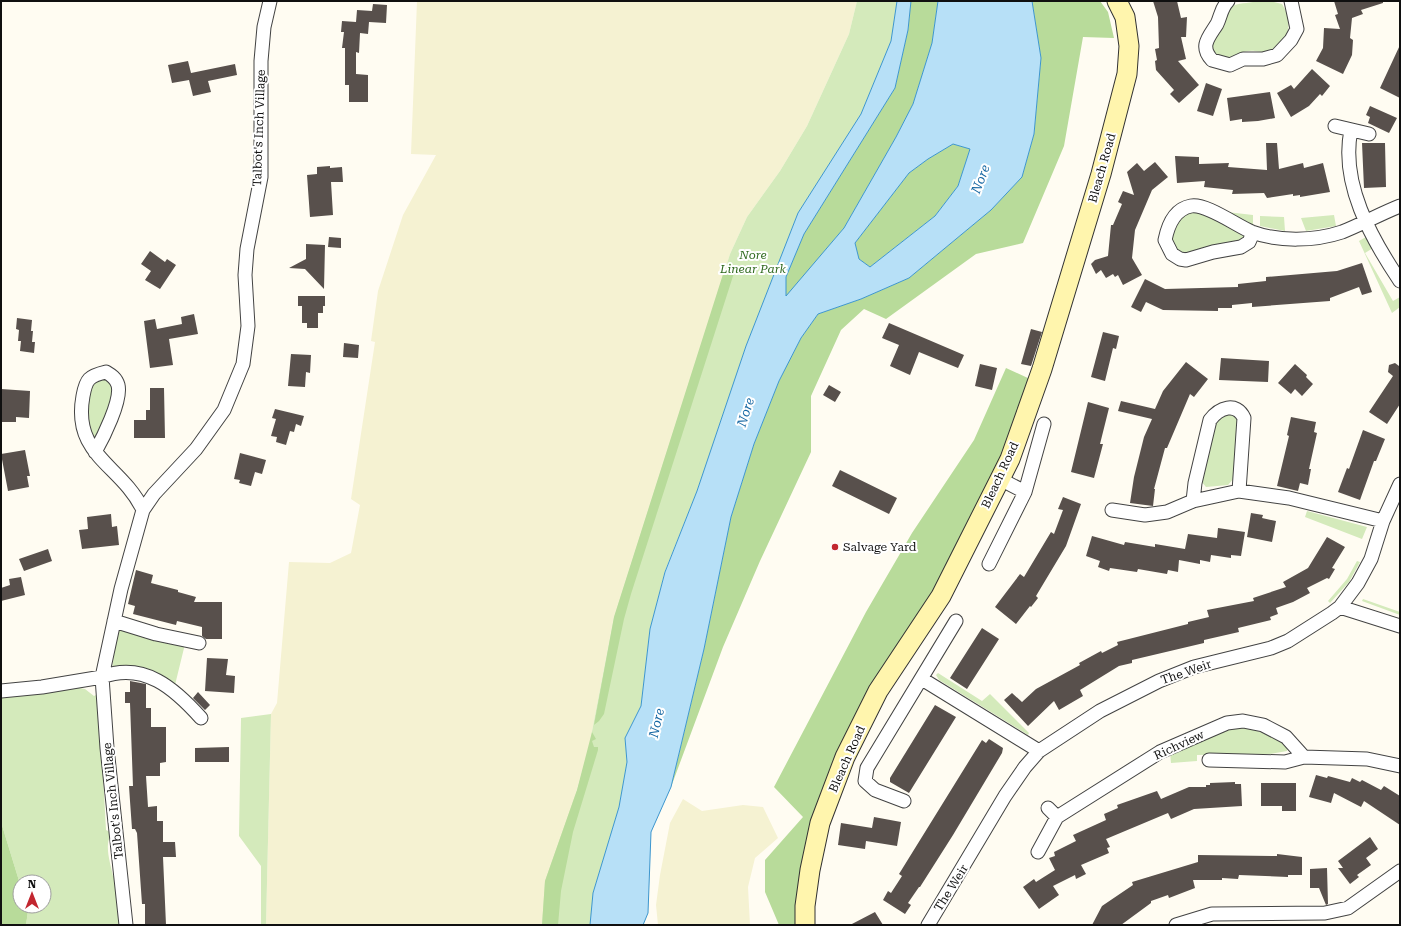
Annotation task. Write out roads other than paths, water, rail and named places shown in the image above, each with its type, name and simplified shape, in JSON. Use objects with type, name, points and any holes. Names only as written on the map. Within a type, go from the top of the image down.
[{"type":"street","name":"Talbot's Inch Village","points":[[126,925],[107,748],[102,677],[114,621],[143,510],[154,494],[196,449],[224,410],[243,364],[248,326],[245,275],[247,249],[261,177],[261,61],[264,27],[270,1]]},
{"type":"street","name":"Bleach Road","points":[[805,925],[805,906],[810,870],[820,823],[845,757],[878,691],[940,596],[1000,479],[1010,459],[1042,369],[1101,174],[1127,74],[1129,46],[1125,17],[1118,1]]},
{"type":"street","points":[[1228,1],[1222,7],[1216,24],[1205,44],[1206,51],[1212,60],[1230,66],[1243,59],[1271,58],[1283,50],[1297,29],[1291,1]]},
{"type":"street","points":[[1335,126],[1369,134]]},
{"type":"street","points":[[1351,130],[1348,155],[1356,196],[1374,240],[1400,281]]},
{"type":"street","points":[[1253,233],[1250,242],[1241,247],[1213,252],[1186,260],[1180,259],[1172,254],[1168,249],[1165,240],[1174,216],[1178,212],[1191,206],[1206,208],[1253,233],[1292,238],[1316,238],[1342,232],[1400,206]]},
{"type":"street","points":[[95,452],[107,431],[116,403],[118,386],[114,377],[106,372],[93,375],[85,383],[81,418],[86,440],[95,452],[136,495],[143,510]]},
{"type":"street","points":[[1193,501],[1195,483],[1210,420],[1215,413],[1224,408],[1234,407],[1241,411],[1244,418],[1239,491]]},
{"type":"street","points":[[989,564],[1025,492],[1044,424]]},
{"type":"street","points":[[1000,479],[1025,492]]},
{"type":"street","name":"The Weir","points":[[928,925],[1005,796],[1025,767],[1039,751],[1100,711],[1159,681],[1194,667],[1271,648],[1314,626],[1340,607],[1358,583],[1371,559],[1384,521],[1400,484]]},
{"type":"street","points":[[1112,510],[1145,516],[1167,512],[1193,501],[1239,491],[1289,498],[1384,521]]},
{"type":"street","points":[[1340,607],[1400,626]]},
{"type":"street","points":[[114,621],[156,634],[199,643]]},
{"type":"street","points":[[904,801],[875,790],[865,781],[867,768],[956,621]]},
{"type":"street","points":[[1,691],[42,687],[126,672],[145,675],[174,690],[201,718]]},
{"type":"street","points":[[922,679],[1039,751]]},
{"type":"street","name":"Richview","points":[[1038,852],[1052,812],[1160,752],[1227,723],[1243,721],[1263,725],[1286,737],[1304,757]]},
{"type":"street","points":[[1208,760],[1285,762],[1304,757],[1368,759],[1400,766]]},
{"type":"street","points":[[1176,925],[1212,914],[1325,913],[1348,908],[1400,871]]},
{"type":"water","name":"Nore","points":[[897,1],[911,1],[908,30],[895,88],[804,234],[786,277],[786,296],[844,228],[896,137],[913,104],[932,43],[938,1],[1032,1],[1041,58],[1034,134],[1022,177],[991,210],[909,278],[861,299],[818,314],[801,338],[779,381],[754,444],[731,517],[704,649],[671,787],[651,832],[648,913],[643,925],[590,925],[593,893],[619,807],[627,762],[625,738],[641,706],[650,629],[665,572],[697,491],[746,346],[798,213],[861,114],[891,41]],"holes":[[[953,144],[970,149],[958,186],[935,216],[870,267],[859,259],[855,243],[909,173],[928,159]]]},
{"type":"place","name":"Salvage Yard","points":[[835,547]]},
{"type":"park label","name":"Nore Linear Park","points":[[753,262]]}]
